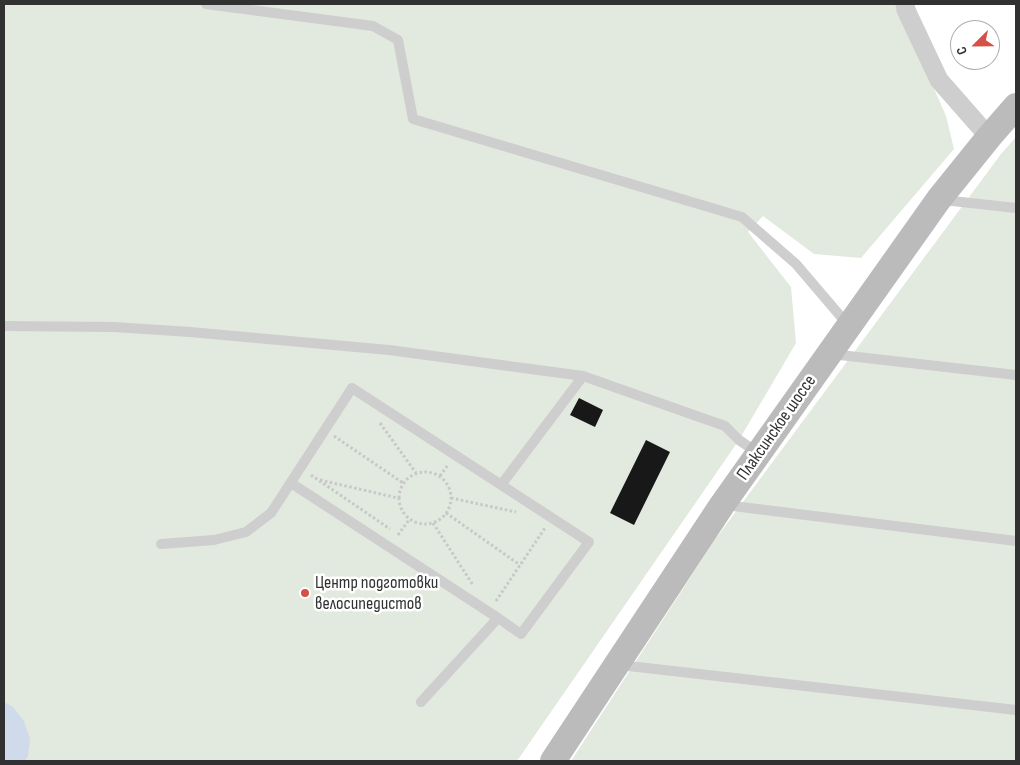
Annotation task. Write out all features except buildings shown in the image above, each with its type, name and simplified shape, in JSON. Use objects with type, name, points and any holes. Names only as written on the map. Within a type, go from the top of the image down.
[{"type":"main road","name":"Плаксинское шоссе","points":[[553,761],[758,453],[939,199],[1016,106]]},
{"type":"street","points":[[905,4],[906,10],[939,80],[989,137]]},
{"type":"lane","points":[[206,4],[252,7],[373,26],[398,40],[413,118],[742,217],[796,264],[849,326]]},
{"type":"lane","points":[[939,199],[1016,208]]},
{"type":"lane","points":[[4,326],[114,327],[190,332],[389,350],[582,376],[725,426],[739,440],[758,453]]},
{"type":"lane","points":[[829,354],[1016,376]]},
{"type":"lane","points":[[501,485],[582,376]]},
{"type":"lane","points":[[161,544],[214,540],[246,532],[271,513],[352,388],[588,542],[521,634],[291,483]]},
{"type":"lane","points":[[722,505],[1016,541]]},
{"type":"lane","points":[[421,702],[498,618]]},
{"type":"lane","points":[[617,664],[1016,710]]},
{"type":"path","points":[[378,421],[416,473]]},
{"type":"path","points":[[328,443],[339,428]]},
{"type":"path","points":[[334,436],[403,483]]},
{"type":"path","points":[[308,473],[398,535],[409,520]]},
{"type":"path","points":[[416,473],[432,473],[440,476],[446,482],[451,498],[450,506],[440,520],[433,523],[417,524],[403,514],[398,498],[399,490],[409,477],[416,473]]},
{"type":"path","points":[[317,479],[398,498]]},
{"type":"path","points":[[451,498],[518,511],[511,504]]},
{"type":"path","points":[[446,513],[520,565]]},
{"type":"path","points":[[433,523],[475,588],[467,583]]},
{"type":"path","points":[[488,597],[495,602],[546,528],[539,524]]},
{"type":"shaded area","points":[[4,4],[897,4],[946,116],[954,149],[861,258],[814,254],[763,216],[748,232],[791,287],[796,343],[739,440],[517,761],[4,761]]},
{"type":"shaded area","points":[[1016,137],[1016,761],[571,761],[714,541],[1001,154]]},
{"type":"water","points":[[4,702],[13,707],[24,721],[30,739],[28,756],[25,761],[4,761]]},
{"type":"place","name":"Центр подготовки велосипедистов","points":[[305,593]]}]
